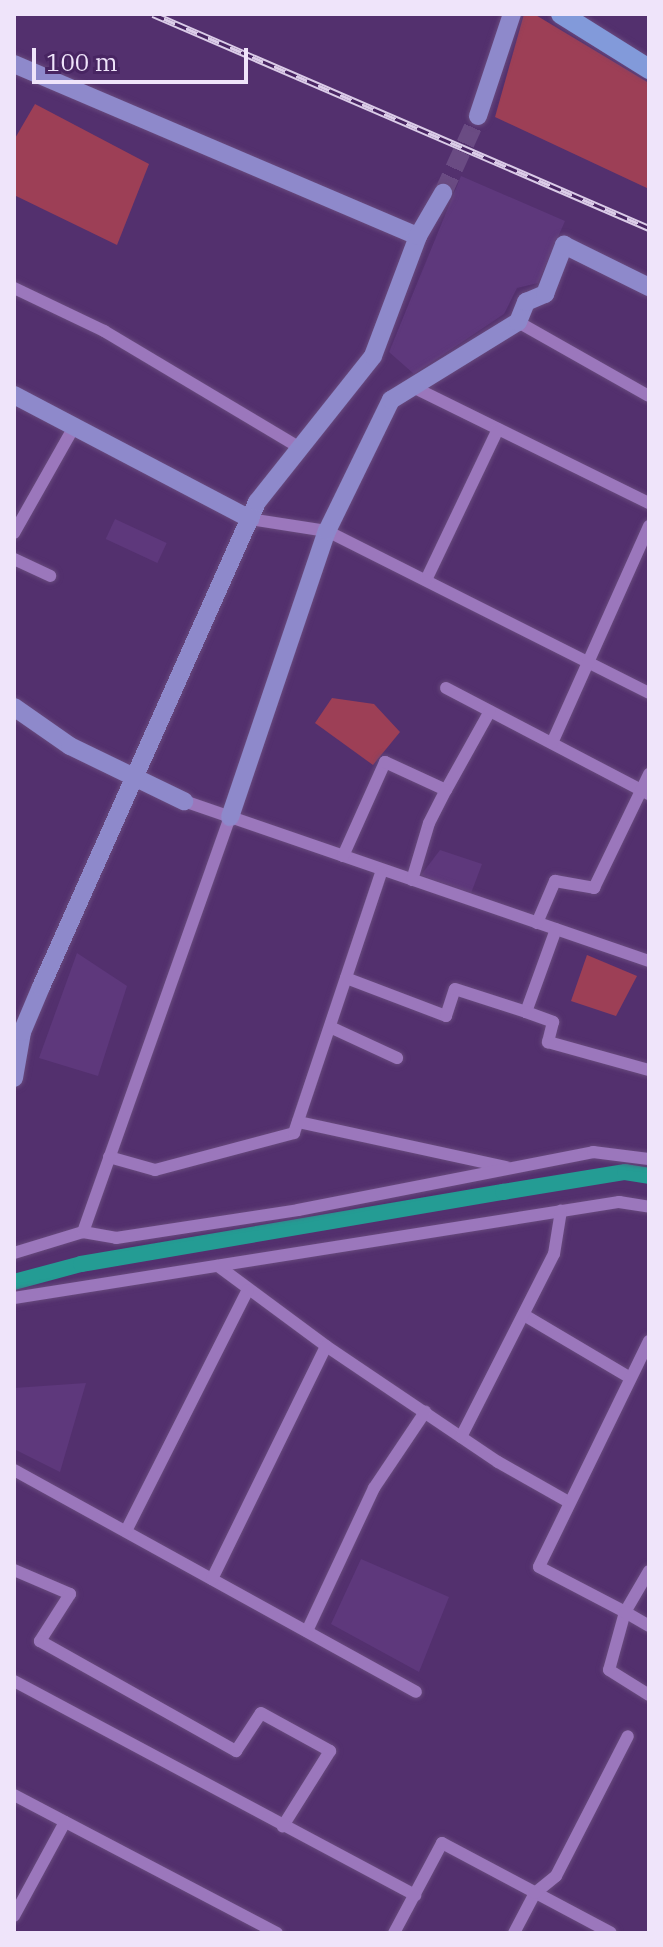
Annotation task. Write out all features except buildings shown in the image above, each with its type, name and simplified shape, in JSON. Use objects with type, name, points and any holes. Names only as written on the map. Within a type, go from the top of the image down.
[{"type":"main road","points":[[561,14],[649,69]]},
{"type":"street","points":[[478,116],[512,14]]},
{"type":"street","points":[[14,64],[418,236]]},
{"type":"street","points":[[14,1078],[22,1032],[131,777],[250,519],[300,448],[373,356],[418,236],[443,193]]},
{"type":"street","points":[[83,1232],[230,817],[327,531],[391,400],[518,322],[526,302],[545,294],[564,245],[649,287]]},
{"type":"street","points":[[14,288],[104,331],[300,448]]},
{"type":"street","points":[[518,322],[649,396]]},
{"type":"street","points":[[413,387],[649,503]]},
{"type":"street","points":[[14,395],[250,519],[327,531],[649,693]]},
{"type":"street","points":[[14,533],[17,519],[74,427]]},
{"type":"street","points":[[426,580],[498,429]]},
{"type":"street","points":[[552,743],[649,526]]},
{"type":"street","points":[[14,559],[50,576]]},
{"type":"street","points":[[446,688],[645,792]]},
{"type":"street","points":[[14,707],[70,746],[184,801],[649,961]]},
{"type":"street","points":[[412,880],[429,823],[490,711]]},
{"type":"street","points":[[343,856],[385,762],[446,790]]},
{"type":"street","points":[[537,923],[555,881],[594,888],[645,792],[649,774]]},
{"type":"street","points":[[109,1157],[155,1170],[294,1133],[382,870]]},
{"type":"street","points":[[526,1012],[556,929]]},
{"type":"street","points":[[346,978],[446,1016],[455,989],[553,1022],[548,1042],[649,1070]]},
{"type":"street","points":[[330,1027],[397,1058]]},
{"type":"street","points":[[298,1122],[513,1168]]},
{"type":"street","points":[[14,1253],[83,1232],[131,1235],[593,1152],[649,1159]]},
{"type":"street","points":[[14,1298],[619,1202],[649,1207]]},
{"type":"street","points":[[461,1437],[554,1254],[561,1211]]},
{"type":"street","points":[[218,1266],[326,1346],[461,1437],[567,1501]]},
{"type":"street","points":[[126,1531],[248,1290]]},
{"type":"street","points":[[524,1315],[629,1377]]},
{"type":"street","points":[[649,1341],[629,1377],[629,1387],[567,1501],[539,1567],[649,1626]]},
{"type":"street","points":[[212,1579],[326,1346]]},
{"type":"street","points":[[307,1631],[374,1488],[425,1412]]},
{"type":"street","points":[[14,1470],[416,1692]]},
{"type":"street","points":[[14,1570],[70,1594],[40,1641],[236,1751],[261,1713],[330,1751],[283,1826]]},
{"type":"street","points":[[649,1571],[625,1612],[609,1670],[649,1695]]},
{"type":"street","points":[[14,1681],[415,1895]]},
{"type":"street","points":[[514,1933],[535,1893],[556,1876],[628,1736]]},
{"type":"street","points":[[14,1795],[277,1933]]},
{"type":"street","points":[[14,1916],[65,1822]]},
{"type":"street","points":[[394,1933],[442,1843],[611,1933]]},
{"type":"shaded area","points":[[461,176],[565,221],[538,283],[517,288],[504,314],[414,374],[389,352]]},
{"type":"shaded area","points":[[115,519],[167,543],[157,563],[106,539]]},
{"type":"shaded area","points":[[440,850],[482,864],[470,896],[421,875]]},
{"type":"shaded area","points":[[77,953],[127,986],[98,1076],[39,1058]]},
{"type":"shaded area","points":[[86,1383],[60,1472],[14,1449],[14,1388]]},
{"type":"shaded area","points":[[361,1559],[449,1597],[419,1672],[331,1624]]},
{"type":"waterway","points":[[14,1282],[81,1264],[503,1192],[625,1172],[649,1176]]},
{"type":"tunnel","points":[[443,193],[478,116]]},
{"type":"railway","points":[[153,14],[649,228]]}]
